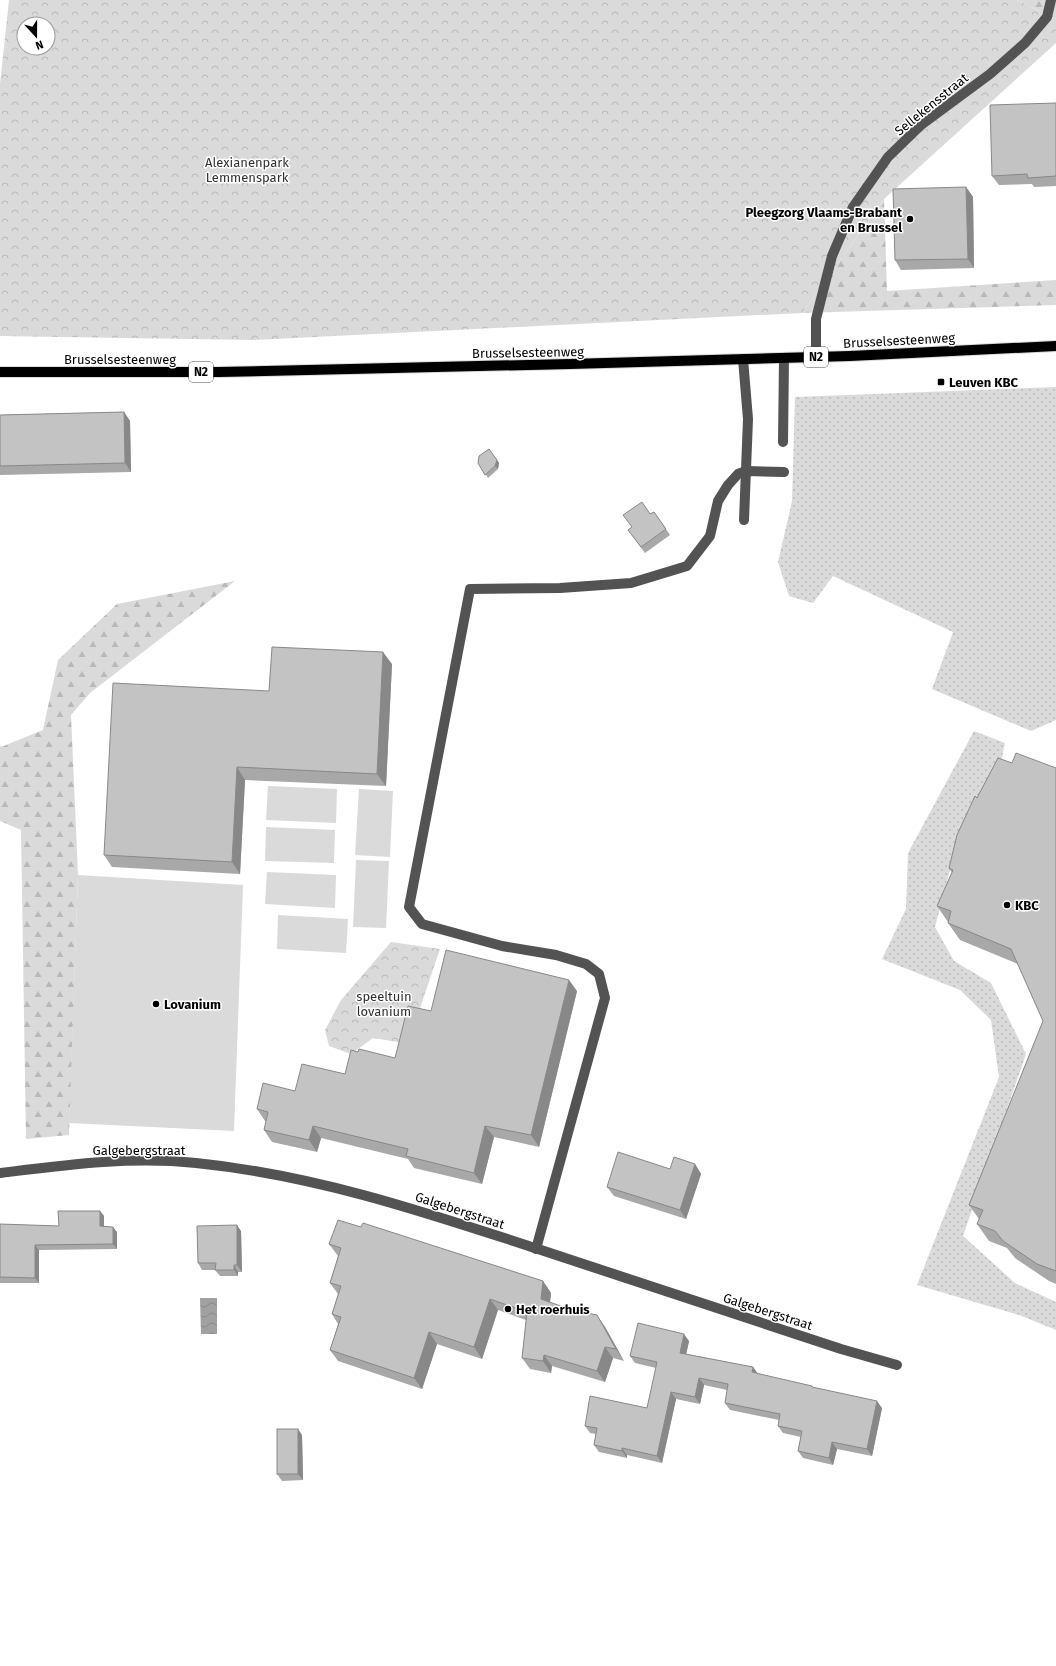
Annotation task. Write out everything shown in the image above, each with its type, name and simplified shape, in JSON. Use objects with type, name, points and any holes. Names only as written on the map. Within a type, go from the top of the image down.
[{"type":"main road","name":"Brusselsesteenweg","points":[[0,372],[219,372],[784,358],[1056,346]]},
{"type":"street","name":"Sellekensstraat","points":[[816,357],[816,319],[832,256],[853,207],[888,157],[921,125],[990,74],[1025,44],[1047,17],[1051,0]]},
{"type":"street","points":[[783,442],[784,358]]},
{"type":"street","points":[[743,359],[748,419],[744,520]]},
{"type":"street","points":[[536,1249],[605,998],[599,974],[586,964],[556,956],[481,941],[422,924],[409,907],[470,589],[560,588],[631,583],[687,566],[710,536],[718,501],[728,485],[738,474],[746,471],[784,472]]},
{"type":"street","name":"Galgebergstraat","points":[[0,1174],[88,1162],[136,1161],[194,1163],[316,1182],[414,1208],[834,1346],[897,1365]]},
{"type":"green space","name":"Alexianenpark Lemmenspark","points":[[9,0],[1017,0],[1056,19],[1056,43],[884,199],[802,313],[253,340],[0,336],[0,84]]},
{"type":"green space","points":[[1017,0],[1056,0],[1056,19]]},
{"type":"green space","points":[[884,199],[887,291],[1056,280],[1056,305],[802,313]]},
{"type":"green space","points":[[1056,387],[1056,720],[1031,731],[932,689],[953,632],[833,576],[813,603],[789,596],[778,562],[792,501],[795,397]]},
{"type":"green space","points":[[235,581],[90,693],[71,715],[78,875],[69,1135],[26,1139],[21,830],[0,821],[0,744],[1,747],[43,730],[58,660],[117,604]]},
{"type":"green space","points":[[974,731],[1005,743],[999,771],[962,824],[935,927],[954,961],[991,983],[1026,1054],[963,1236],[1015,1283],[1056,1302],[1056,1330],[1019,1315],[917,1285],[999,1077],[991,1020],[960,990],[882,959],[906,909],[908,853]]},
{"type":"green space","points":[[268,786],[337,789],[336,823],[266,820]]},
{"type":"green space","points":[[359,789],[393,791],[390,857],[355,855]]},
{"type":"green space","points":[[266,827],[335,830],[334,863],[265,861]]},
{"type":"green space","points":[[356,860],[389,861],[386,928],[353,927]]},
{"type":"green space","points":[[267,872],[336,875],[335,908],[265,904]]},
{"type":"green space","name":"Lovanium","points":[[78,875],[243,885],[234,1131],[69,1123]]},
{"type":"green space","points":[[278,915],[348,919],[346,953],[277,949]]},
{"type":"green space","name":"speeltuin lovanium","points":[[391,942],[440,949],[417,1017],[410,1044],[373,1038],[351,1054],[329,1046],[325,1030],[341,1000]]},
{"type":"water","points":[[200,1298],[217,1298],[217,1334],[201,1334]]},
{"type":"building","points":[[1056,103],[1056,176],[1028,178],[1027,174],[992,176],[990,105]]},
{"type":"building","points":[[966,187],[968,259],[895,260],[893,189]]},
{"type":"building","points":[[124,412],[125,463],[0,466],[0,415]]},
{"type":"building","points":[[489,449],[497,460],[495,466],[485,475],[478,463],[479,456]]},
{"type":"building","points":[[642,502],[650,514],[654,512],[666,529],[641,547],[628,530],[632,527],[623,515]]},
{"type":"building","points":[[272,647],[383,652],[377,774],[237,767],[232,862],[104,855],[113,683],[269,691]]},
{"type":"building","points":[[1016,753],[1056,768],[1056,1271],[1037,1264],[1003,1241],[995,1231],[977,1224],[983,1210],[969,1205],[1043,1021],[1011,949],[948,923],[951,911],[937,906],[953,870],[949,868],[957,835],[975,796],[977,798],[998,758],[1012,763]]},
{"type":"building","points":[[446,950],[569,980],[531,1135],[485,1126],[474,1173],[406,1156],[408,1149],[313,1126],[309,1140],[264,1130],[268,1112],[257,1109],[263,1083],[295,1091],[302,1064],[345,1074],[351,1050],[358,1052],[359,1049],[395,1058],[408,1006],[431,1011]]},
{"type":"building","points":[[618,1152],[670,1169],[674,1157],[695,1164],[680,1210],[607,1187]]},
{"type":"building","points":[[58,1211],[100,1211],[100,1226],[113,1227],[113,1244],[35,1245],[35,1278],[0,1277],[0,1224],[59,1226]]},
{"type":"building","points":[[338,1220],[361,1227],[363,1223],[543,1281],[541,1299],[572,1310],[597,1315],[616,1349],[605,1347],[597,1371],[544,1355],[543,1361],[522,1358],[527,1312],[490,1299],[474,1347],[429,1332],[414,1378],[330,1350],[341,1317],[332,1314],[341,1286],[330,1283],[341,1248],[329,1244]]},
{"type":"building","points":[[237,1225],[237,1265],[234,1265],[234,1270],[215,1270],[216,1263],[198,1263],[197,1226]]},
{"type":"building","points":[[638,1323],[684,1334],[680,1353],[753,1367],[752,1372],[877,1401],[867,1449],[832,1442],[829,1458],[798,1451],[802,1431],[778,1426],[780,1414],[725,1403],[728,1384],[699,1378],[695,1397],[671,1392],[657,1456],[622,1448],[622,1451],[594,1445],[597,1428],[585,1426],[590,1396],[647,1408],[657,1362],[630,1356]]},
{"type":"building","points":[[277,1429],[298,1429],[298,1474],[277,1474]]},
{"type":"place","name":"Pleegzorg Vlaams-Brabant en Brussel","points":[[910,219]]},
{"type":"place","name":"Leuven KBC","points":[[941,382]]},
{"type":"place","name":"KBC","points":[[1007,905]]},
{"type":"place","name":"Lovanium","points":[[156,1004]]},
{"type":"place","name":"Het roerhuis","points":[[508,1309]]}]
